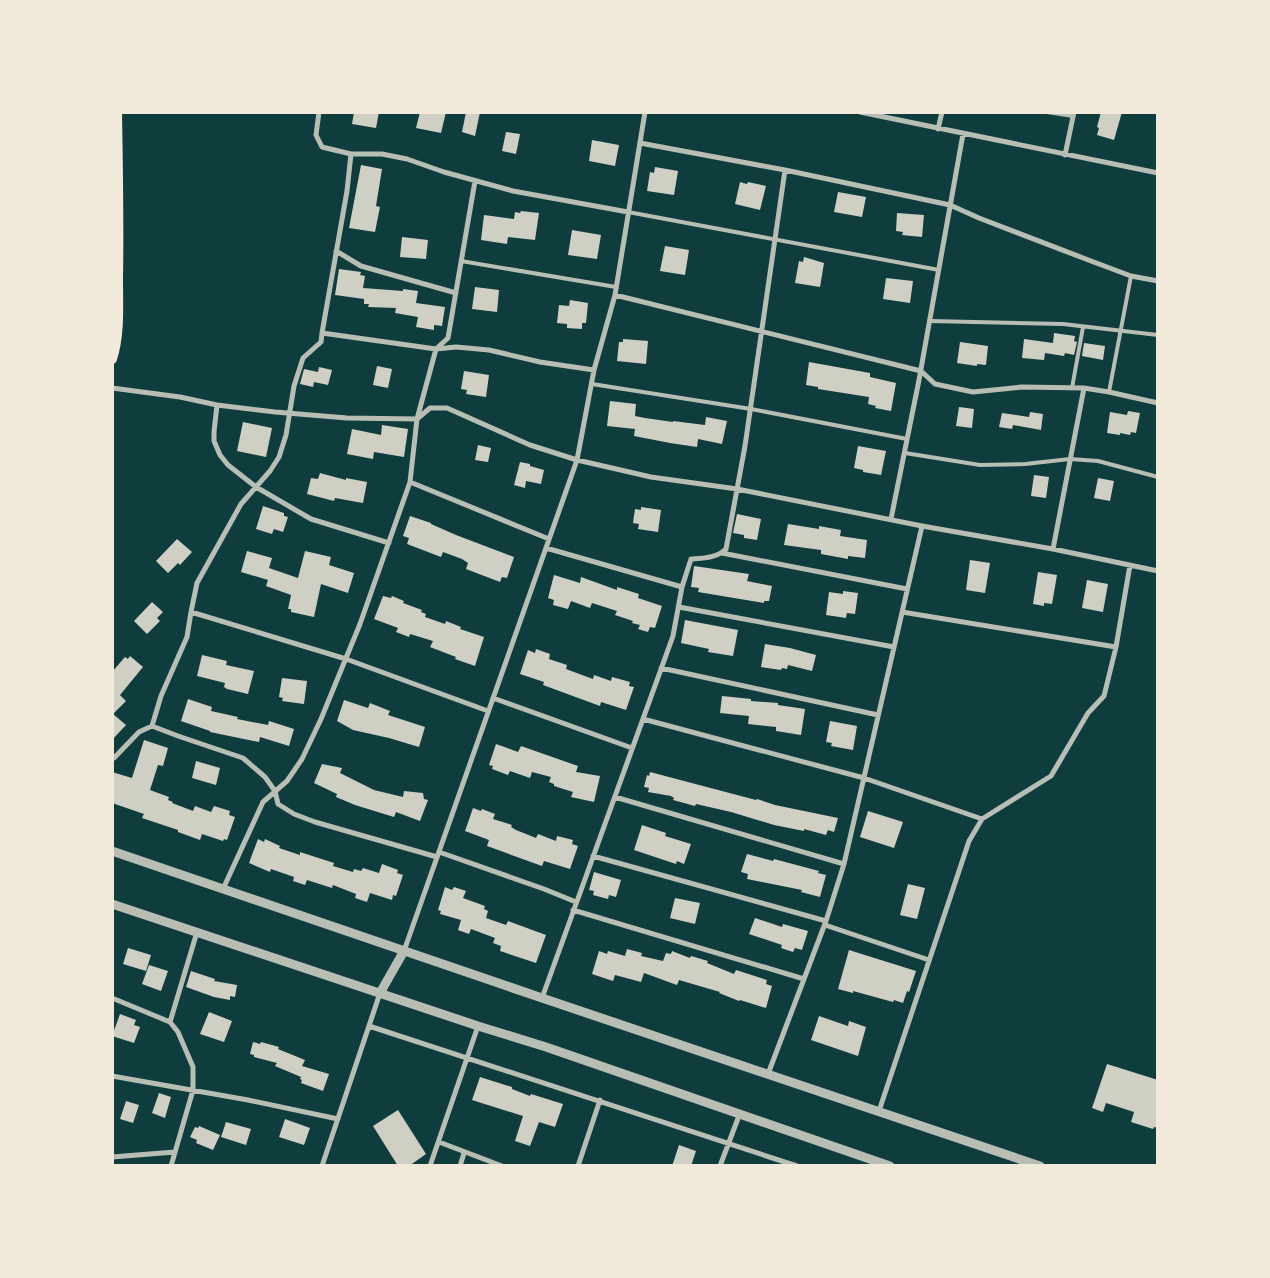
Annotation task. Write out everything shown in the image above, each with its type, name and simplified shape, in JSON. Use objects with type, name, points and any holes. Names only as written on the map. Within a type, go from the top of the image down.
[{"type":"main road","points":[[112,359],[115,352],[118,308],[117,112]]},
{"type":"street","points":[[319,112],[316,135],[322,147],[351,154],[382,154],[407,159],[513,191],[628,212]]},
{"type":"street","points":[[322,1166],[380,993],[404,951],[577,460],[594,370],[615,295],[644,112]]},
{"type":"street","points":[[860,112],[1158,173]]},
{"type":"street","points":[[938,129],[942,112]]},
{"type":"street","points":[[1065,155],[1073,114]]},
{"type":"street","points":[[892,519],[921,371],[963,134]]},
{"type":"street","points":[[640,143],[785,170],[950,204],[998,225],[1131,276],[1158,281]]},
{"type":"street","points":[[152,726],[161,696],[187,637],[192,600],[198,584],[241,504],[270,471],[278,457],[286,435],[294,386],[303,358],[321,342],[347,191],[351,154]]},
{"type":"street","points":[[542,998],[673,636],[682,587],[691,559],[710,557],[722,553],[726,549],[751,409],[785,170]]},
{"type":"street","points":[[223,889],[263,802],[287,781],[302,758],[321,719],[360,624],[389,543],[410,482],[417,419],[436,350],[448,338],[475,181]]},
{"type":"street","points":[[336,251],[361,266],[456,293]]},
{"type":"street","points":[[615,295],[921,371],[936,384],[972,392],[1022,387],[1084,388],[1158,403]]},
{"type":"street","points":[[322,334],[436,350],[456,348],[488,350],[540,362],[594,370]]},
{"type":"street","points":[[112,388],[180,396],[217,405],[347,418],[417,419],[430,408],[447,408],[530,445],[577,460],[651,478],[737,489],[922,526],[1053,549],[1158,571]]},
{"type":"street","points":[[1053,549],[1084,388]]},
{"type":"street","points":[[217,405],[214,432],[217,449],[228,466],[256,487],[311,519],[389,543]]},
{"type":"street","points":[[410,482],[549,538]]},
{"type":"street","points":[[768,1074],[826,923],[844,864],[922,526]]},
{"type":"street","points":[[546,548],[682,587]]},
{"type":"street","points":[[722,553],[907,589]]},
{"type":"street","points":[[879,1111],[969,841],[982,819],[1051,776],[1088,713],[1104,696],[1116,648],[1130,565]]},
{"type":"street","points":[[679,607],[894,647]]},
{"type":"street","points":[[191,612],[346,659],[488,711]]},
{"type":"street","points":[[902,612],[1116,648]]},
{"type":"street","points":[[662,668],[878,715]]},
{"type":"street","points":[[493,698],[632,748]]},
{"type":"street","points":[[643,719],[864,778],[982,819]]},
{"type":"street","points":[[112,757],[114,758],[139,732],[152,726],[243,758],[265,777],[275,791],[278,804],[294,814],[315,822],[438,855],[544,889],[576,902]]},
{"type":"street","points":[[614,797],[844,864]]},
{"type":"street","points":[[112,851],[1040,1166]]},
{"type":"street","points":[[593,856],[826,923],[929,960]]},
{"type":"street","points":[[112,904],[546,1047],[890,1166]]},
{"type":"street","points":[[574,910],[804,979]]},
{"type":"street","points":[[170,1022],[197,932]]},
{"type":"street","points":[[112,998],[170,1022],[178,1032],[193,1067],[193,1090],[171,1166]]},
{"type":"street","points":[[369,1026],[797,1166]]},
{"type":"street","points":[[430,1166],[478,1026]]},
{"type":"street","points":[[112,1076],[338,1119]]},
{"type":"street","points":[[578,1166],[600,1100]]},
{"type":"street","points":[[720,1166],[740,1114]]},
{"type":"street","points":[[439,1142],[502,1166]]},
{"type":"street","points":[[112,1157],[175,1152]]},
{"type":"street","points":[[460,1166],[464,1153]]},
{"type":"lane","points":[[1047,112],[1073,114]]},
{"type":"lane","points":[[628,212],[939,270]]},
{"type":"lane","points":[[461,262],[616,287]]},
{"type":"lane","points":[[1109,392],[1131,276]]},
{"type":"lane","points":[[930,321],[1063,324],[1158,335]]},
{"type":"lane","points":[[1072,388],[1083,327]]},
{"type":"lane","points":[[592,384],[751,409],[907,439]]},
{"type":"lane","points":[[905,453],[980,465],[1025,464],[1070,459],[1098,461],[1158,477]]},
{"type":"building","points":[[354,112],[379,112],[376,128],[352,124]]},
{"type":"building","points":[[420,112],[446,112],[441,133],[416,128]]},
{"type":"building","points":[[466,112],[480,112],[475,136],[462,132]]},
{"type":"building","points":[[1101,112],[1122,112],[1114,140],[1097,135]]},
{"type":"building","points":[[506,132],[520,134],[516,154],[502,151]]},
{"type":"building","points":[[592,140],[619,145],[615,166],[589,161]]},
{"type":"building","points":[[361,165],[382,169],[376,206],[380,207],[375,232],[349,228]]},
{"type":"building","points":[[655,167],[678,171],[674,195],[647,191],[650,172],[654,173]]},
{"type":"building","points":[[740,182],[766,186],[760,210],[735,204]]},
{"type":"building","points":[[838,192],[866,197],[862,217],[834,212]]},
{"type":"building","points":[[521,211],[539,213],[535,240],[508,237],[507,244],[481,240],[484,215],[514,219],[515,212],[520,213]]},
{"type":"building","points":[[897,213],[924,215],[922,237],[902,235],[903,232],[896,231]]},
{"type":"building","points":[[572,230],[601,235],[597,259],[568,255]]},
{"type":"building","points":[[402,237],[428,240],[426,259],[400,257]]},
{"type":"building","points":[[665,246],[689,250],[685,275],[660,271]]},
{"type":"building","points":[[804,257],[824,263],[820,287],[795,283],[799,261],[803,262]]},
{"type":"building","points":[[339,269],[361,272],[360,275],[365,276],[363,288],[418,291],[416,303],[445,307],[442,326],[434,325],[434,330],[416,327],[418,317],[395,313],[396,308],[368,307],[369,304],[364,304],[364,299],[335,295]]},
{"type":"building","points":[[886,278],[913,281],[910,303],[883,299]]},
{"type":"building","points":[[475,287],[499,290],[497,312],[472,309]]},
{"type":"building","points":[[570,300],[588,303],[586,323],[582,323],[582,329],[567,328],[567,324],[557,323],[559,305],[569,306]]},
{"type":"building","points":[[1054,333],[1075,336],[1074,341],[1077,342],[1074,355],[1065,353],[1064,356],[1045,353],[1044,360],[1022,358],[1024,339],[1053,343]]},
{"type":"building","points":[[623,339],[648,341],[646,364],[617,361],[619,342],[623,342]]},
{"type":"building","points":[[960,342],[988,346],[986,365],[977,364],[977,366],[957,363]]},
{"type":"building","points":[[1084,343],[1105,346],[1103,360],[1082,356]]},
{"type":"building","points":[[809,362],[870,373],[870,377],[896,383],[891,411],[875,408],[876,406],[868,404],[869,397],[818,389],[818,387],[806,385]]},
{"type":"building","points":[[377,366],[392,369],[388,388],[373,385]]},
{"type":"building","points":[[319,367],[332,370],[328,385],[314,382],[313,387],[300,384],[304,369],[318,372]]},
{"type":"building","points":[[464,371],[489,375],[486,397],[466,394],[467,390],[461,389]]},
{"type":"building","points":[[610,401],[636,404],[635,416],[645,418],[705,425],[706,417],[727,421],[722,444],[698,439],[697,447],[670,443],[634,436],[635,429],[607,426]]},
{"type":"building","points":[[959,407],[974,409],[972,428],[956,426]]},
{"type":"building","points":[[1128,411],[1140,413],[1136,433],[1131,432],[1130,435],[1120,433],[1120,435],[1107,433],[1110,412],[1127,415]]},
{"type":"building","points":[[1030,412],[1043,414],[1041,430],[1013,425],[1012,429],[999,427],[1002,413],[1029,417]]},
{"type":"building","points":[[243,422],[272,428],[266,457],[237,451]]},
{"type":"building","points":[[382,425],[408,429],[404,457],[374,452],[373,459],[347,454],[352,429],[381,435]]},
{"type":"building","points":[[478,445],[491,448],[488,462],[475,460]]},
{"type":"building","points":[[858,446],[886,451],[881,475],[863,472],[863,470],[854,468]]},
{"type":"building","points":[[520,462],[544,470],[541,484],[526,481],[525,488],[514,485]]},
{"type":"building","points":[[320,473],[346,480],[346,478],[367,482],[363,503],[335,498],[334,501],[307,494],[311,478],[318,479]]},
{"type":"building","points":[[1034,475],[1049,477],[1046,498],[1031,496]]},
{"type":"building","points":[[1098,478],[1114,481],[1110,501],[1094,498]]},
{"type":"building","points":[[263,506],[284,513],[284,516],[288,517],[283,532],[274,529],[272,534],[256,529]]},
{"type":"building","points":[[641,507],[661,510],[658,532],[638,529],[639,524],[633,523],[635,509],[641,510]]},
{"type":"building","points":[[737,514],[761,519],[757,540],[744,538],[744,535],[733,533]]},
{"type":"building","points":[[410,516],[514,557],[507,578],[502,577],[500,582],[466,569],[468,563],[462,559],[443,552],[441,557],[407,544],[409,538],[403,536]]},
{"type":"building","points":[[788,524],[841,530],[840,536],[867,540],[865,558],[848,556],[848,559],[821,554],[821,550],[784,545]]},
{"type":"building","points":[[177,539],[192,552],[180,565],[178,563],[168,573],[156,561]]},
{"type":"building","points":[[247,551],[272,558],[269,568],[298,578],[305,551],[331,557],[329,565],[354,573],[348,593],[321,584],[314,617],[291,612],[291,609],[288,609],[291,595],[266,586],[268,580],[241,572]]},
{"type":"building","points":[[970,560],[990,563],[985,593],[966,590]]},
{"type":"building","points":[[694,566],[749,574],[747,581],[772,586],[769,601],[764,601],[764,603],[698,592],[699,588],[691,587]]},
{"type":"building","points":[[1038,572],[1057,575],[1052,604],[1044,603],[1044,606],[1033,604]]},
{"type":"building","points":[[554,575],[580,583],[581,577],[617,590],[617,587],[639,594],[638,598],[662,606],[655,628],[650,627],[648,632],[638,629],[640,625],[615,615],[617,611],[592,603],[590,608],[571,601],[568,609],[553,605],[554,600],[548,598]]},
{"type":"building","points":[[1087,580],[1108,584],[1103,612],[1082,608]]},
{"type":"building","points":[[843,591],[858,593],[855,614],[847,613],[846,618],[826,615],[829,592],[843,594]]},
{"type":"building","points":[[383,596],[391,598],[392,596],[404,601],[403,603],[422,610],[421,612],[426,614],[425,617],[445,624],[446,621],[461,627],[460,629],[484,637],[475,666],[430,647],[433,641],[410,634],[409,637],[396,632],[398,628],[374,619]]},
{"type":"building","points":[[152,602],[163,612],[157,618],[160,621],[147,634],[134,621]]},
{"type":"building","points":[[685,620],[738,630],[733,656],[708,652],[709,649],[681,643]]},
{"type":"building","points":[[765,644],[816,655],[812,671],[788,665],[787,669],[782,668],[781,670],[761,667]]},
{"type":"building","points":[[536,649],[550,654],[549,659],[567,665],[566,669],[593,679],[594,675],[611,681],[612,677],[630,682],[629,686],[634,687],[626,710],[601,702],[600,706],[543,685],[544,682],[520,674],[528,650],[535,653]]},
{"type":"building","points":[[202,655],[227,661],[226,665],[254,671],[248,694],[227,689],[224,687],[225,683],[197,676]]},
{"type":"building","points":[[130,656],[143,667],[120,695],[126,701],[113,714],[126,725],[112,740],[112,672],[125,657],[128,659]]},
{"type":"building","points":[[282,678],[307,681],[304,704],[282,701],[283,698],[279,697]]},
{"type":"building","points":[[722,696],[778,703],[778,705],[805,709],[801,735],[776,731],[776,727],[748,724],[749,716],[720,713]]},
{"type":"building","points":[[188,699],[212,707],[211,711],[238,717],[237,719],[268,725],[269,721],[294,729],[289,746],[260,737],[259,742],[210,732],[181,721]]},
{"type":"building","points":[[344,700],[368,708],[370,703],[390,711],[388,715],[425,727],[419,747],[353,730],[337,721]]},
{"type":"building","points":[[830,721],[857,726],[853,750],[831,746],[832,743],[826,742]]},
{"type":"building","points":[[144,740],[168,748],[163,766],[158,765],[150,790],[169,797],[168,800],[172,803],[193,811],[195,806],[211,812],[214,806],[230,811],[229,815],[235,817],[227,840],[224,839],[223,841],[202,834],[200,840],[178,832],[178,830],[142,818],[144,814],[112,803],[112,772],[132,778]]},
{"type":"building","points":[[496,744],[518,752],[521,746],[578,766],[576,772],[600,776],[594,802],[571,797],[573,792],[554,786],[554,784],[549,782],[551,777],[532,772],[530,778],[510,771],[508,775],[492,769],[493,766],[489,765]]},
{"type":"building","points":[[196,761],[220,768],[216,785],[192,778]]},
{"type":"building","points":[[322,764],[342,768],[340,773],[374,790],[403,797],[404,791],[423,793],[424,799],[428,800],[420,821],[396,812],[394,817],[336,797],[337,794],[314,783]]},
{"type":"building","points":[[650,772],[775,805],[838,818],[834,832],[828,830],[826,835],[804,829],[804,831],[774,825],[696,804],[695,806],[673,800],[674,798],[671,796],[648,792],[649,788],[644,787],[647,775],[649,776]]},
{"type":"building","points":[[473,808],[495,814],[493,819],[512,825],[511,827],[516,830],[536,838],[538,834],[556,841],[557,836],[573,840],[572,844],[578,846],[570,869],[544,861],[542,866],[487,846],[489,840],[465,831]]},
{"type":"building","points":[[868,811],[903,822],[894,848],[860,837]]},
{"type":"building","points":[[642,825],[666,833],[665,836],[691,844],[684,864],[677,861],[676,864],[634,850]]},
{"type":"building","points":[[258,839],[264,842],[265,839],[280,846],[279,848],[300,855],[300,852],[334,863],[333,866],[353,872],[354,869],[361,871],[363,868],[379,873],[382,864],[398,870],[397,873],[403,875],[396,896],[393,895],[392,900],[370,893],[367,902],[355,898],[356,894],[333,885],[332,888],[307,880],[305,885],[293,881],[294,877],[271,869],[270,872],[249,863]]},
{"type":"building","points":[[747,854],[773,861],[774,859],[819,871],[818,873],[826,875],[820,897],[801,892],[802,890],[747,879],[748,874],[741,872]]},
{"type":"building","points":[[594,872],[621,880],[616,897],[609,895],[608,899],[593,895],[594,891],[589,890]]},
{"type":"building","points":[[908,884],[925,888],[917,919],[900,915]]},
{"type":"building","points":[[445,887],[452,890],[454,887],[466,891],[463,898],[485,906],[484,909],[488,911],[486,918],[506,925],[508,921],[546,935],[536,963],[500,951],[501,946],[493,943],[495,938],[471,929],[469,934],[458,930],[461,920],[440,914],[441,911],[438,910]]},
{"type":"building","points":[[675,898],[700,903],[695,924],[670,918]]},
{"type":"building","points":[[755,918],[782,927],[783,924],[808,931],[802,950],[795,948],[793,952],[781,948],[782,945],[749,934]]},
{"type":"building","points":[[128,948],[151,955],[146,971],[123,964]]},
{"type":"building","points":[[627,949],[642,953],[641,956],[663,961],[666,953],[671,954],[672,951],[690,958],[691,956],[708,961],[707,963],[734,974],[736,970],[767,980],[766,984],[772,986],[766,1008],[739,1001],[720,992],[679,980],[677,985],[644,973],[641,982],[615,975],[613,981],[592,974],[599,951],[607,954],[608,951],[625,956]]},
{"type":"building","points":[[849,950],[916,971],[903,1003],[838,989]]},
{"type":"building","points":[[149,965],[168,971],[161,991],[142,984]]},
{"type":"building","points":[[191,971],[215,979],[214,981],[237,985],[235,997],[230,996],[230,1000],[214,997],[186,987]]},
{"type":"building","points":[[209,1012],[232,1021],[224,1042],[200,1034]]},
{"type":"building","points":[[120,1014],[136,1020],[134,1025],[140,1027],[134,1043],[112,1036]]},
{"type":"building","points":[[819,1016],[848,1026],[849,1021],[866,1027],[858,1056],[811,1040]]},
{"type":"building","points":[[253,1042],[260,1044],[261,1042],[279,1047],[278,1049],[305,1060],[302,1066],[329,1074],[323,1091],[301,1083],[301,1077],[275,1066],[277,1063],[254,1057],[254,1055],[250,1054]]},
{"type":"building","points":[[1107,1064],[1158,1080],[1158,1128],[1154,1127],[1153,1129],[1131,1122],[1134,1112],[1106,1103],[1103,1112],[1092,1108]]},
{"type":"building","points":[[480,1077],[512,1087],[512,1089],[530,1096],[531,1094],[563,1104],[555,1127],[539,1122],[530,1146],[515,1141],[523,1116],[472,1100]]},
{"type":"building","points":[[159,1093],[171,1097],[165,1118],[152,1113]]},
{"type":"building","points":[[126,1101],[139,1105],[133,1123],[120,1119]]},
{"type":"building","points":[[398,1110],[426,1154],[409,1166],[398,1166],[373,1126]]},
{"type":"building","points":[[285,1119],[310,1128],[304,1145],[279,1137]]},
{"type":"building","points":[[226,1122],[251,1129],[246,1145],[221,1137]]},
{"type":"building","points":[[199,1126],[220,1135],[213,1150],[196,1143],[197,1140],[190,1137],[195,1127],[198,1128]]},
{"type":"building","points":[[679,1145],[696,1151],[691,1166],[672,1166]]}]
